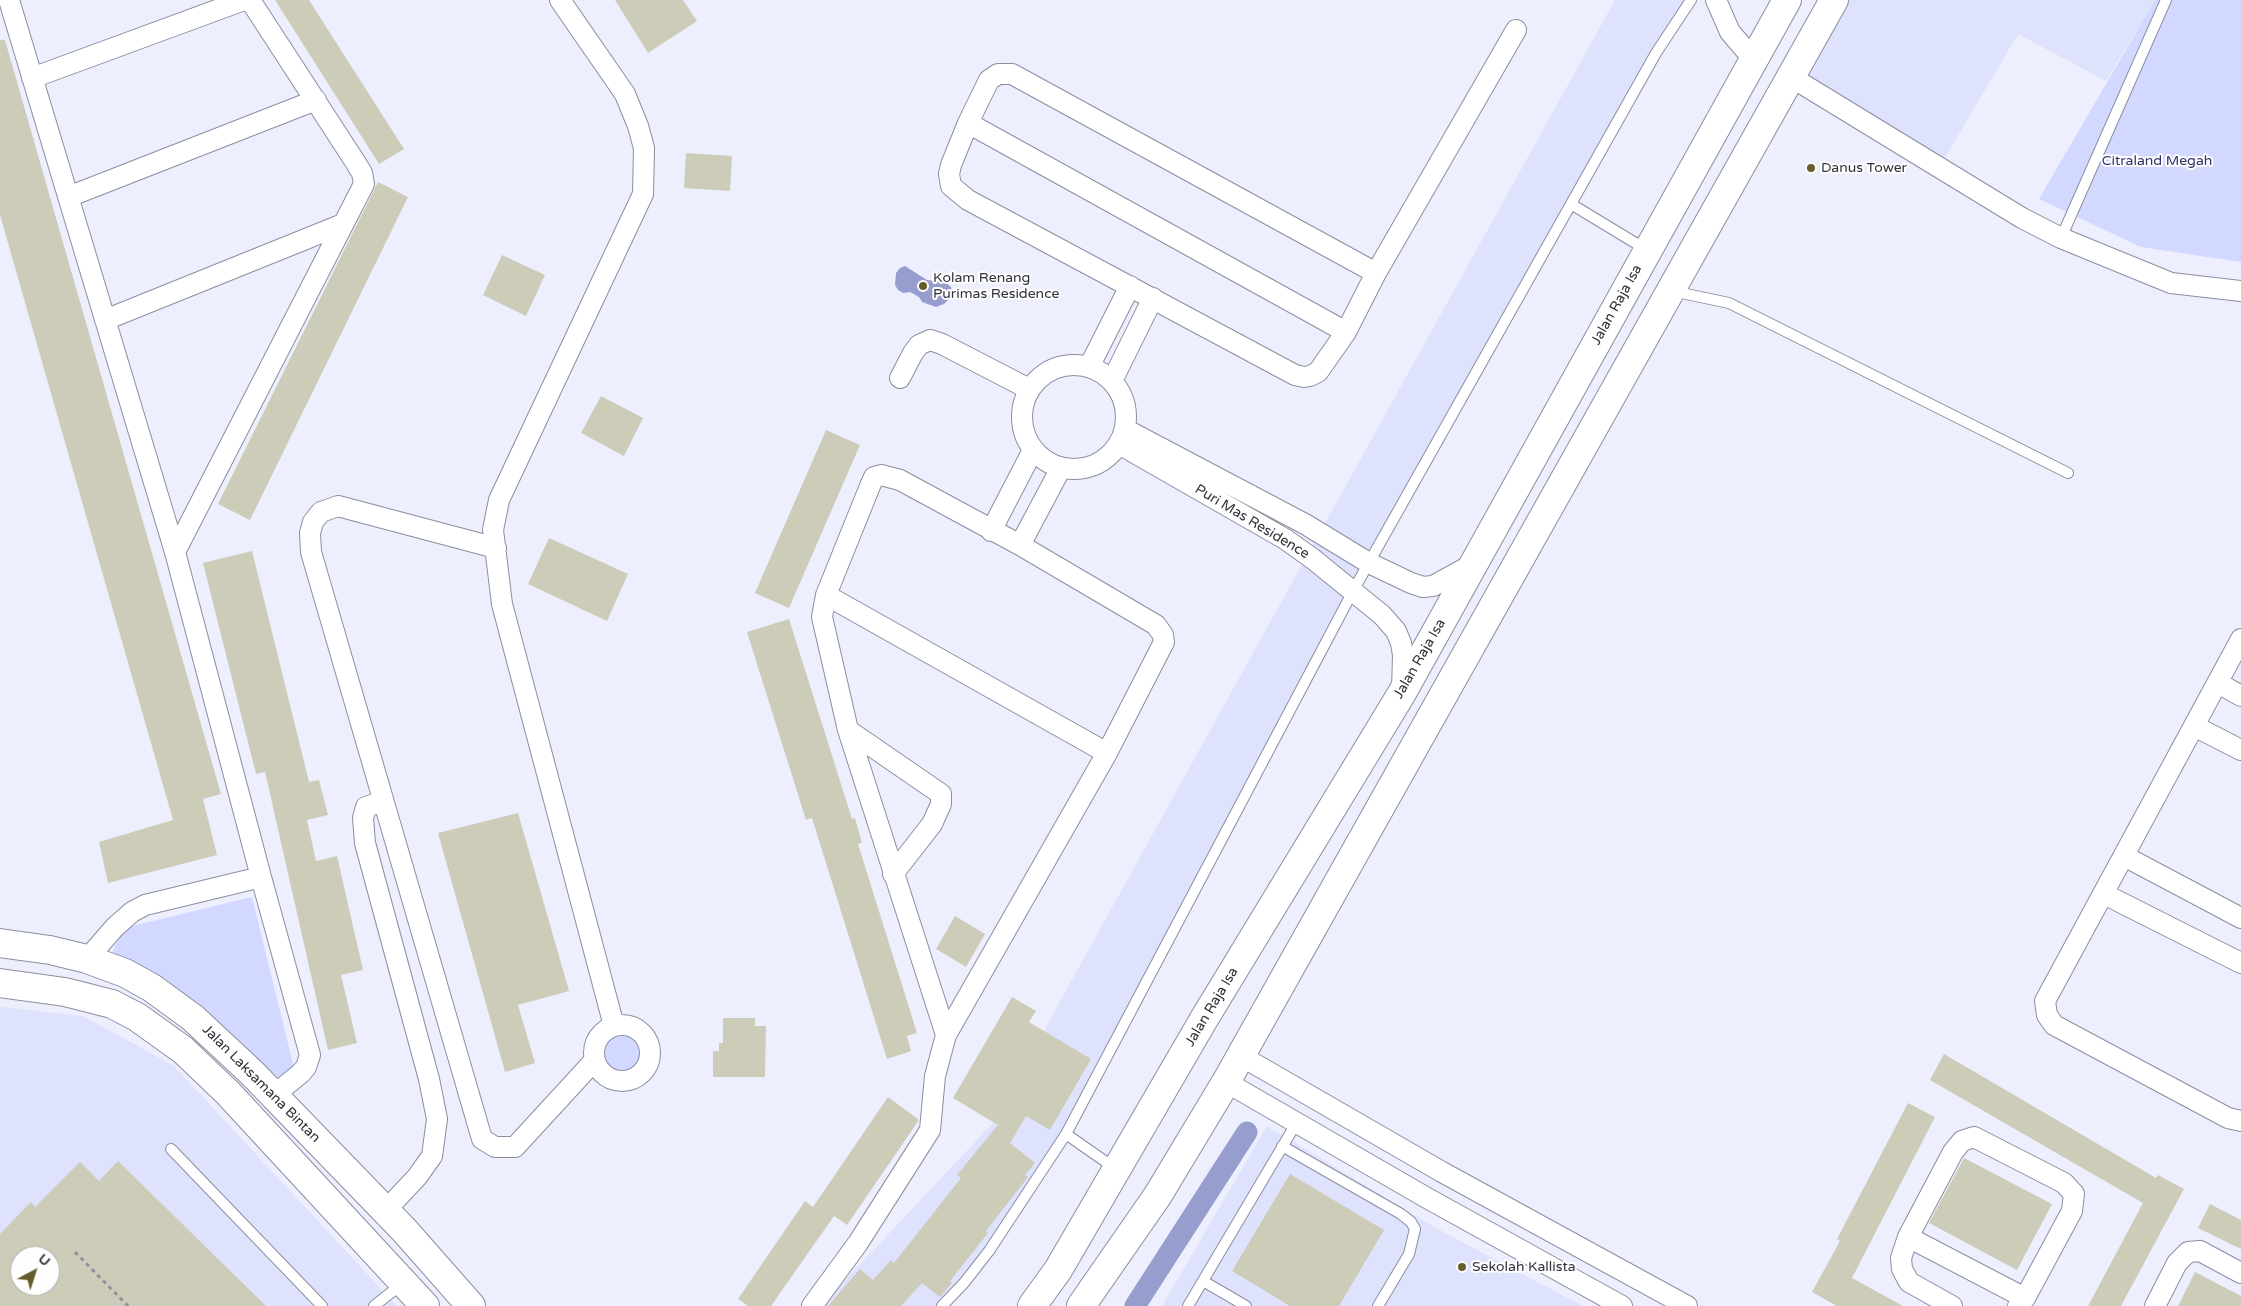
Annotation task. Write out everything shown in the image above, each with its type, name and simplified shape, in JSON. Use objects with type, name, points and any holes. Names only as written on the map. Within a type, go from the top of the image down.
[{"type":"main road","name":"Jalan Raja Isa","points":[[1032,1306],[1058,1270],[1204,1020],[1402,693],[1787,0]]},
{"type":"main road","points":[[1081,1306],[1158,1195],[1241,1056],[1834,0]]},
{"type":"main road","points":[[1551,425],[1586,444]]},
{"type":"main road","name":"Jalan Laksamana Bintan","points":[[0,943],[50,950],[87,959],[125,974],[167,998],[193,1018],[274,1095],[385,1210],[471,1306]]},
{"type":"main road","points":[[0,982],[65,992],[99,1000],[120,1008],[164,1035],[183,1050],[228,1093],[425,1306]]},
{"type":"main road","points":[[404,1282],[430,1260]]},
{"type":"street","points":[[9,0],[176,552],[261,877],[310,1055],[301,1073],[274,1095]]},
{"type":"street","points":[[32,78],[244,0]]},
{"type":"street","points":[[176,552],[364,184],[362,174],[250,0]]},
{"type":"street","points":[[560,0],[624,94],[638,126],[644,148],[643,194],[499,500],[493,530],[502,604],[614,1026]]},
{"type":"street","points":[[1716,0],[1730,32],[1754,60]]},
{"type":"street","points":[[1376,273],[1012,74],[998,74],[989,80],[968,123],[951,165],[949,174],[951,186],[968,200],[1295,375],[1304,378],[1318,372],[1346,332],[1376,273],[1516,30]]},
{"type":"street","points":[[1791,77],[2022,218],[2061,238],[2171,282],[2241,291]]},
{"type":"street","points":[[68,197],[316,100]]},
{"type":"street","points":[[968,123],[1346,332]]},
{"type":"street","points":[[106,320],[344,224]]},
{"type":"street","points":[[1090,367],[1130,286]]},
{"type":"street","points":[[1112,381],[1153,298]]},
{"type":"street","points":[[900,378],[919,345],[930,340],[942,344],[1029,389]]},
{"type":"street","points":[[1073,365],[1090,367],[1112,381],[1124,403],[1122,436],[1111,455],[1094,466],[1074,470],[1061,468],[1050,464],[1033,450],[1023,431],[1021,410],[1029,389],[1040,376],[1055,368],[1073,365]]},
{"type":"street","name":"Puri Mas Residence","points":[[1122,436],[1306,524],[1369,563],[1398,578],[1423,587],[1433,586],[1475,563]]},
{"type":"street","name":"Puri Mas Residence","points":[[1122,436],[1285,539],[1382,615],[1396,631],[1401,643],[1403,655],[1402,693]]},
{"type":"street","points":[[991,531],[1033,450]]},
{"type":"street","points":[[1020,545],[1061,468]]},
{"type":"street","points":[[812,1306],[858,1243],[930,1130],[935,1076],[946,1035],[1107,753],[1164,642],[1163,635],[1156,625],[1020,545],[991,531],[900,480],[887,475],[874,477],[826,595],[822,617],[848,730],[946,1035]]},
{"type":"street","points":[[496,548],[338,506],[321,512],[313,522],[310,532],[311,552],[482,1138],[495,1147],[515,1146],[594,1060]]},
{"type":"street","points":[[826,595],[1107,753]]},
{"type":"street","points":[[2241,639],[2045,1001],[2046,1015],[2054,1025],[2228,1118],[2241,1121]]},
{"type":"street","points":[[2218,683],[2241,696]]},
{"type":"street","points":[[2194,726],[2241,750]]},
{"type":"street","points":[[848,730],[941,794],[941,804],[932,824],[893,874]]},
{"type":"street","points":[[384,801],[366,807],[363,818],[365,843],[429,1079],[437,1119],[432,1156],[417,1177],[385,1210]]},
{"type":"street","points":[[2124,856],[2241,918]]},
{"type":"street","points":[[87,959],[115,927],[132,912],[145,905],[261,877]]},
{"type":"street","points":[[2104,894],[2241,964]]},
{"type":"street","points":[[614,1026],[633,1027],[647,1040],[650,1050],[650,1059],[646,1068],[639,1076],[621,1082],[604,1076],[594,1060],[595,1043],[599,1035],[614,1026]]},
{"type":"street","points":[[1241,1056],[1442,1172],[1687,1306]]},
{"type":"street","points":[[1226,1082],[1427,1198],[1622,1306]]},
{"type":"street","points":[[1908,1237],[2022,1302],[2072,1211],[2074,1194],[2064,1183],[1981,1139],[1974,1137],[1962,1141],[1953,1152],[1908,1237],[1901,1258],[1904,1276],[1909,1282],[1947,1305]]},
{"type":"street","points":[[1427,1198],[1442,1172]]},
{"type":"street","points":[[2155,1306],[2177,1263],[2188,1252],[2200,1251],[2241,1273]]},
{"type":"lane","points":[[942,1306],[964,1283],[989,1251],[1066,1134],[1353,591],[1656,53],[1691,0]]},
{"type":"lane","points":[[2061,238],[2166,0]]},
{"type":"lane","points":[[1571,204],[1647,250]]},
{"type":"lane","points":[[1671,291],[1729,303],[2068,473]]},
{"type":"lane","points":[[1188,1306],[1297,1122]]},
{"type":"lane","points":[[1066,1134],[1118,1170]]},
{"type":"lane","points":[[1282,1146],[1401,1214],[1411,1222],[1415,1229],[1413,1244],[1378,1306]]},
{"type":"lane","points":[[171,1149],[322,1306]]},
{"type":"lane","points":[[1203,1281],[1246,1306]]},
{"type":"lane","points":[[374,1306],[404,1282]]},
{"type":"path","points":[[75,1252],[128,1306]]},
{"type":"shaded area","points":[[1615,0],[1691,0],[1369,563],[1066,1134],[989,1251],[942,1306],[821,1306],[992,1124]]},
{"type":"shaded area","points":[[1834,0],[2155,0],[2106,81],[2018,34],[1940,166],[1791,77]]},
{"type":"shaded area","name":"Kolam Renang Purimas Residence","points":[[905,266],[927,280],[945,282],[951,287],[952,293],[949,299],[944,304],[936,307],[922,302],[919,297],[910,292],[903,293],[898,290],[895,285],[896,273]]},
{"type":"shaded area","points":[[0,1007],[83,1016],[174,1066],[397,1306],[0,1306]]},
{"type":"shaded area","points":[[1267,1126],[1436,1228],[1583,1306],[1162,1306]]},
{"type":"green space","name":"Citraland Megah","points":[[2155,0],[2241,0],[2241,262],[2141,247],[2039,199]]},
{"type":"green space","points":[[252,897],[294,1068],[279,1078],[196,1009],[109,959],[124,928]]},
{"type":"green space","points":[[622,1036],[629,1037],[635,1041],[639,1047],[639,1061],[635,1067],[629,1071],[622,1072],[615,1071],[609,1067],[605,1061],[604,1054],[605,1047],[609,1041],[615,1037]]},
{"type":"building","points":[[275,0],[309,0],[404,149],[379,164]]},
{"type":"building","points":[[615,0],[683,0],[697,21],[648,53]]},
{"type":"building","points":[[0,40],[5,40],[221,794],[203,799],[217,855],[108,883],[99,842],[173,820],[0,215]]},
{"type":"building","points":[[686,153],[732,156],[730,191],[684,188]]},
{"type":"building","points":[[378,182],[408,197],[250,520],[218,504]]},
{"type":"building","points":[[502,255],[545,275],[526,316],[483,295]]},
{"type":"building","points":[[601,396],[643,418],[624,456],[581,433]]},
{"type":"building","points":[[826,430],[860,445],[789,608],[755,593]]},
{"type":"building","points":[[549,538],[628,574],[607,621],[528,584]]},
{"type":"building","points":[[252,551],[309,782],[319,780],[328,815],[307,820],[316,861],[337,856],[363,970],[341,975],[357,1043],[328,1050],[265,772],[256,774],[203,563]]},
{"type":"building","points":[[789,619],[852,819],[855,818],[862,843],[858,844],[917,1033],[907,1036],[911,1051],[887,1059],[812,818],[806,820],[747,632]]},
{"type":"building","points":[[518,813],[569,991],[518,1005],[535,1063],[505,1072],[438,833]]},
{"type":"building","points":[[955,916],[985,934],[966,967],[936,949]]},
{"type":"building","points":[[1012,997],[1036,1011],[1029,1022],[1091,1059],[1050,1130],[1026,1116],[1010,1143],[1035,1163],[1025,1175],[1028,1177],[986,1231],[988,1233],[950,1281],[952,1283],[940,1297],[922,1283],[901,1306],[828,1306],[860,1269],[873,1280],[891,1260],[894,1263],[961,1178],[957,1175],[998,1125],[953,1098]]},
{"type":"building","points":[[723,1018],[755,1018],[755,1026],[766,1026],[765,1077],[713,1077],[713,1051],[719,1051],[719,1043],[723,1043]]},
{"type":"building","points":[[1944,1054],[2156,1178],[2158,1175],[2184,1189],[2121,1306],[2088,1306],[2143,1203],[1930,1080]]},
{"type":"building","points":[[888,1097],[919,1120],[847,1225],[834,1216],[771,1306],[748,1306],[738,1299],[805,1201],[813,1207]]},
{"type":"building","points":[[1908,1103],[1935,1117],[1852,1278],[1903,1306],[1837,1306],[1812,1292],[1840,1241],[1837,1239]]},
{"type":"building","points":[[1964,1158],[2052,1204],[2017,1270],[1929,1223]]},
{"type":"building","points":[[118,1161],[266,1306],[0,1306],[0,1234],[31,1202],[35,1207],[80,1162],[99,1181]]},
{"type":"building","points":[[1290,1174],[1384,1230],[1339,1306],[1290,1306],[1232,1271]]},
{"type":"building","points":[[2210,1204],[2241,1220],[2241,1249],[2198,1228]]},
{"type":"building","points":[[2195,1272],[2241,1296],[2241,1306],[2178,1306]]},
{"type":"waterway","points":[[1135,1306],[1247,1132]]},
{"type":"place","name":"Danus Tower","points":[[1811,168]]},
{"type":"place","name":"Kolam Renang Purimas Residence","points":[[923,286]]},
{"type":"place","name":"Sekolah Kallista","points":[[1462,1267]]}]
